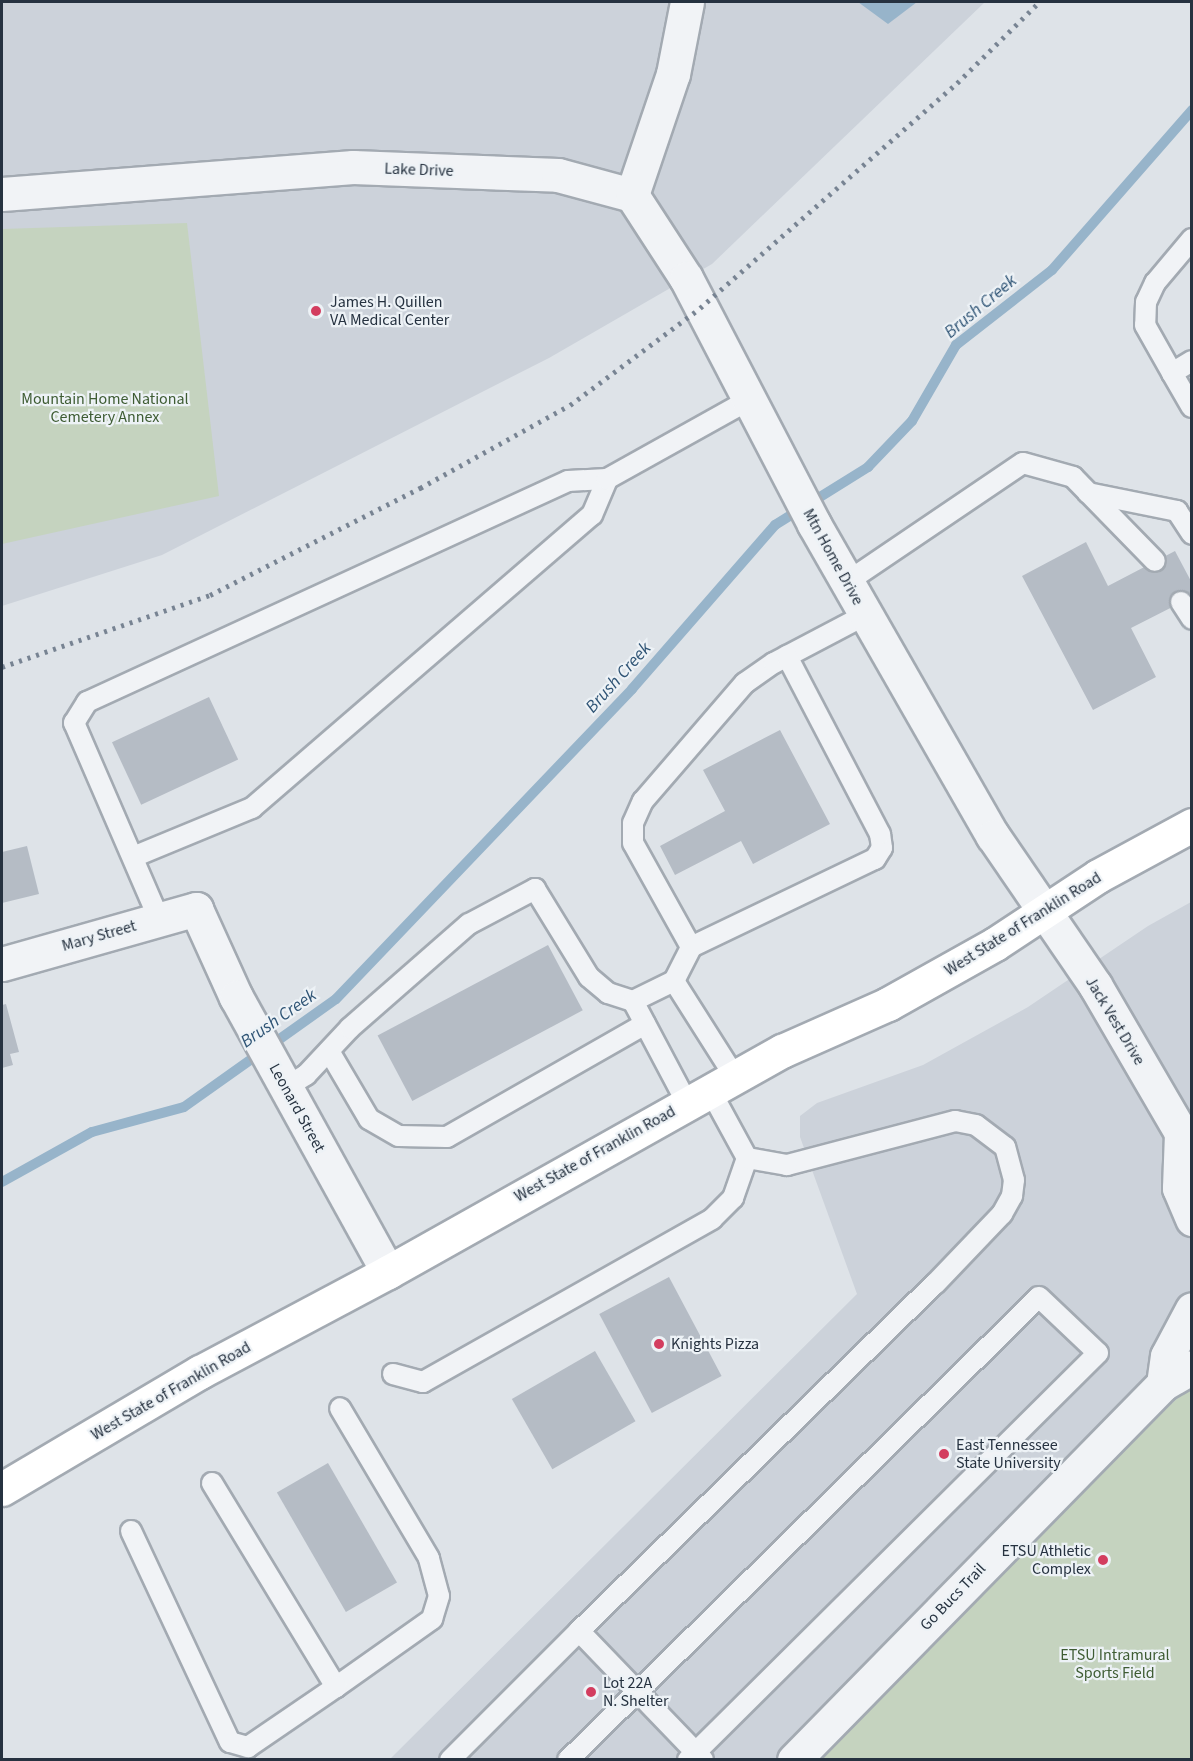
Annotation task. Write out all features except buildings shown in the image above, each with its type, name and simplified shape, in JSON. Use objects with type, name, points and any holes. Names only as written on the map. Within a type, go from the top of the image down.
[{"type":"highway","name":"West State of Franklin Road","points":[[2,1489],[200,1372],[388,1272],[782,1051],[888,1004],[995,944],[1098,876],[1191,825]]},
{"type":"street","points":[[632,195],[673,74],[687,2]]},
{"type":"street","name":"Lake Drive","points":[[2,194],[353,167],[558,175],[632,195]]},
{"type":"street","name":"Mtn Home Drive","points":[[632,195],[686,278],[814,524],[865,615],[993,836],[1045,912]]},
{"type":"street","name":"Mary Street","points":[[2,964],[196,909]]},
{"type":"street","name":"Leonard Street","points":[[196,909],[248,1019],[388,1272]]},
{"type":"street","name":"Jack Vest Drive","points":[[1045,912],[1095,985],[1186,1138],[1179,1188],[1191,1219]]},
{"type":"street","points":[[1163,1384],[1167,1356],[1191,1308]]},
{"type":"street","name":"Go Bucs Trail","points":[[794,1760],[1163,1384],[1191,1367]]},
{"type":"lane","points":[[1191,239],[1155,283],[1146,302],[1145,325],[1191,406]]},
{"type":"lane","points":[[1172,373],[1191,362]]},
{"type":"lane","points":[[159,919],[74,723],[87,702],[568,481],[607,479],[749,400]]},
{"type":"lane","points":[[847,582],[1023,463],[1073,477],[1155,561]]},
{"type":"lane","points":[[133,857],[252,808],[592,515],[607,479]]},
{"type":"lane","points":[[1089,493],[1177,511],[1191,534]]},
{"type":"lane","points":[[1181,602],[1191,620]]},
{"type":"lane","points":[[691,947],[633,843],[633,823],[643,801],[746,683],[787,656],[865,615]]},
{"type":"lane","points":[[279,1076],[306,1075],[358,1021],[470,924],[535,889],[589,977],[608,993],[633,1001],[674,981],[691,947],[875,859],[882,848],[880,834],[787,656]]},
{"type":"lane","points":[[393,1374],[423,1382],[712,1219],[733,1198],[747,1158],[711,1090],[674,981]]},
{"type":"lane","points":[[633,1001],[645,1024],[711,1090]]},
{"type":"lane","points":[[329,1051],[369,1119],[399,1136],[447,1137],[645,1024]]},
{"type":"lane","points":[[450,1760],[935,1284],[1002,1214],[1012,1196],[1014,1180],[1005,1148],[976,1125],[955,1121],[787,1165],[747,1158]]},
{"type":"lane","points":[[568,1760],[637,1691],[1039,1297],[1098,1353],[696,1757],[637,1691],[579,1631]]},
{"type":"lane","points":[[130,1531],[230,1742],[248,1747],[432,1619],[439,1596],[429,1558],[340,1408]]},
{"type":"lane","points":[[212,1483],[336,1687]]},
{"type":"shaded area","name":"James H. Quillen VA Medical Center","points":[[2,2],[985,2],[712,264],[549,358],[162,555],[2,606]]},
{"type":"shaded area","name":"East Tennessee State University","points":[[1191,902],[1191,1759],[389,1760],[857,1294],[800,1137],[800,1116],[817,1103],[923,1065],[1028,1007],[1148,926]]},
{"type":"green space","name":"Mountain Home National Cemetery Annex","points":[[187,223],[219,496],[2,544],[2,229]]},
{"type":"green space","name":"ETSU Athletic Complex","points":[[1191,1386],[1191,1759],[816,1760],[1169,1406]]},
{"type":"water","points":[[858,2],[917,2],[888,24]]},
{"type":"waterway","name":"Brush Creek","points":[[2,1182],[92,1132],[184,1107],[336,999],[632,689],[775,525],[868,467],[912,421],[956,345],[1052,270],[1192,110]]},
{"type":"railway","points":[[2,667],[210,595],[420,488],[570,405],[700,308],[957,83],[1039,2]]},
{"type":"place","name":"James H. Quillen VA Medical Center","points":[[316,311]]},
{"type":"place","name":"Knights Pizza","points":[[659,1344]]},
{"type":"place","name":"East Tennessee State University","points":[[944,1454]]},
{"type":"place","name":"ETSU Athletic Complex","points":[[1103,1560]]},
{"type":"place","name":"Lot 22A N. Shelter","points":[[591,1692]]},
{"type":"park label","name":"ETSU Intramural Sports Field","points":[[1115,1664]]}]
